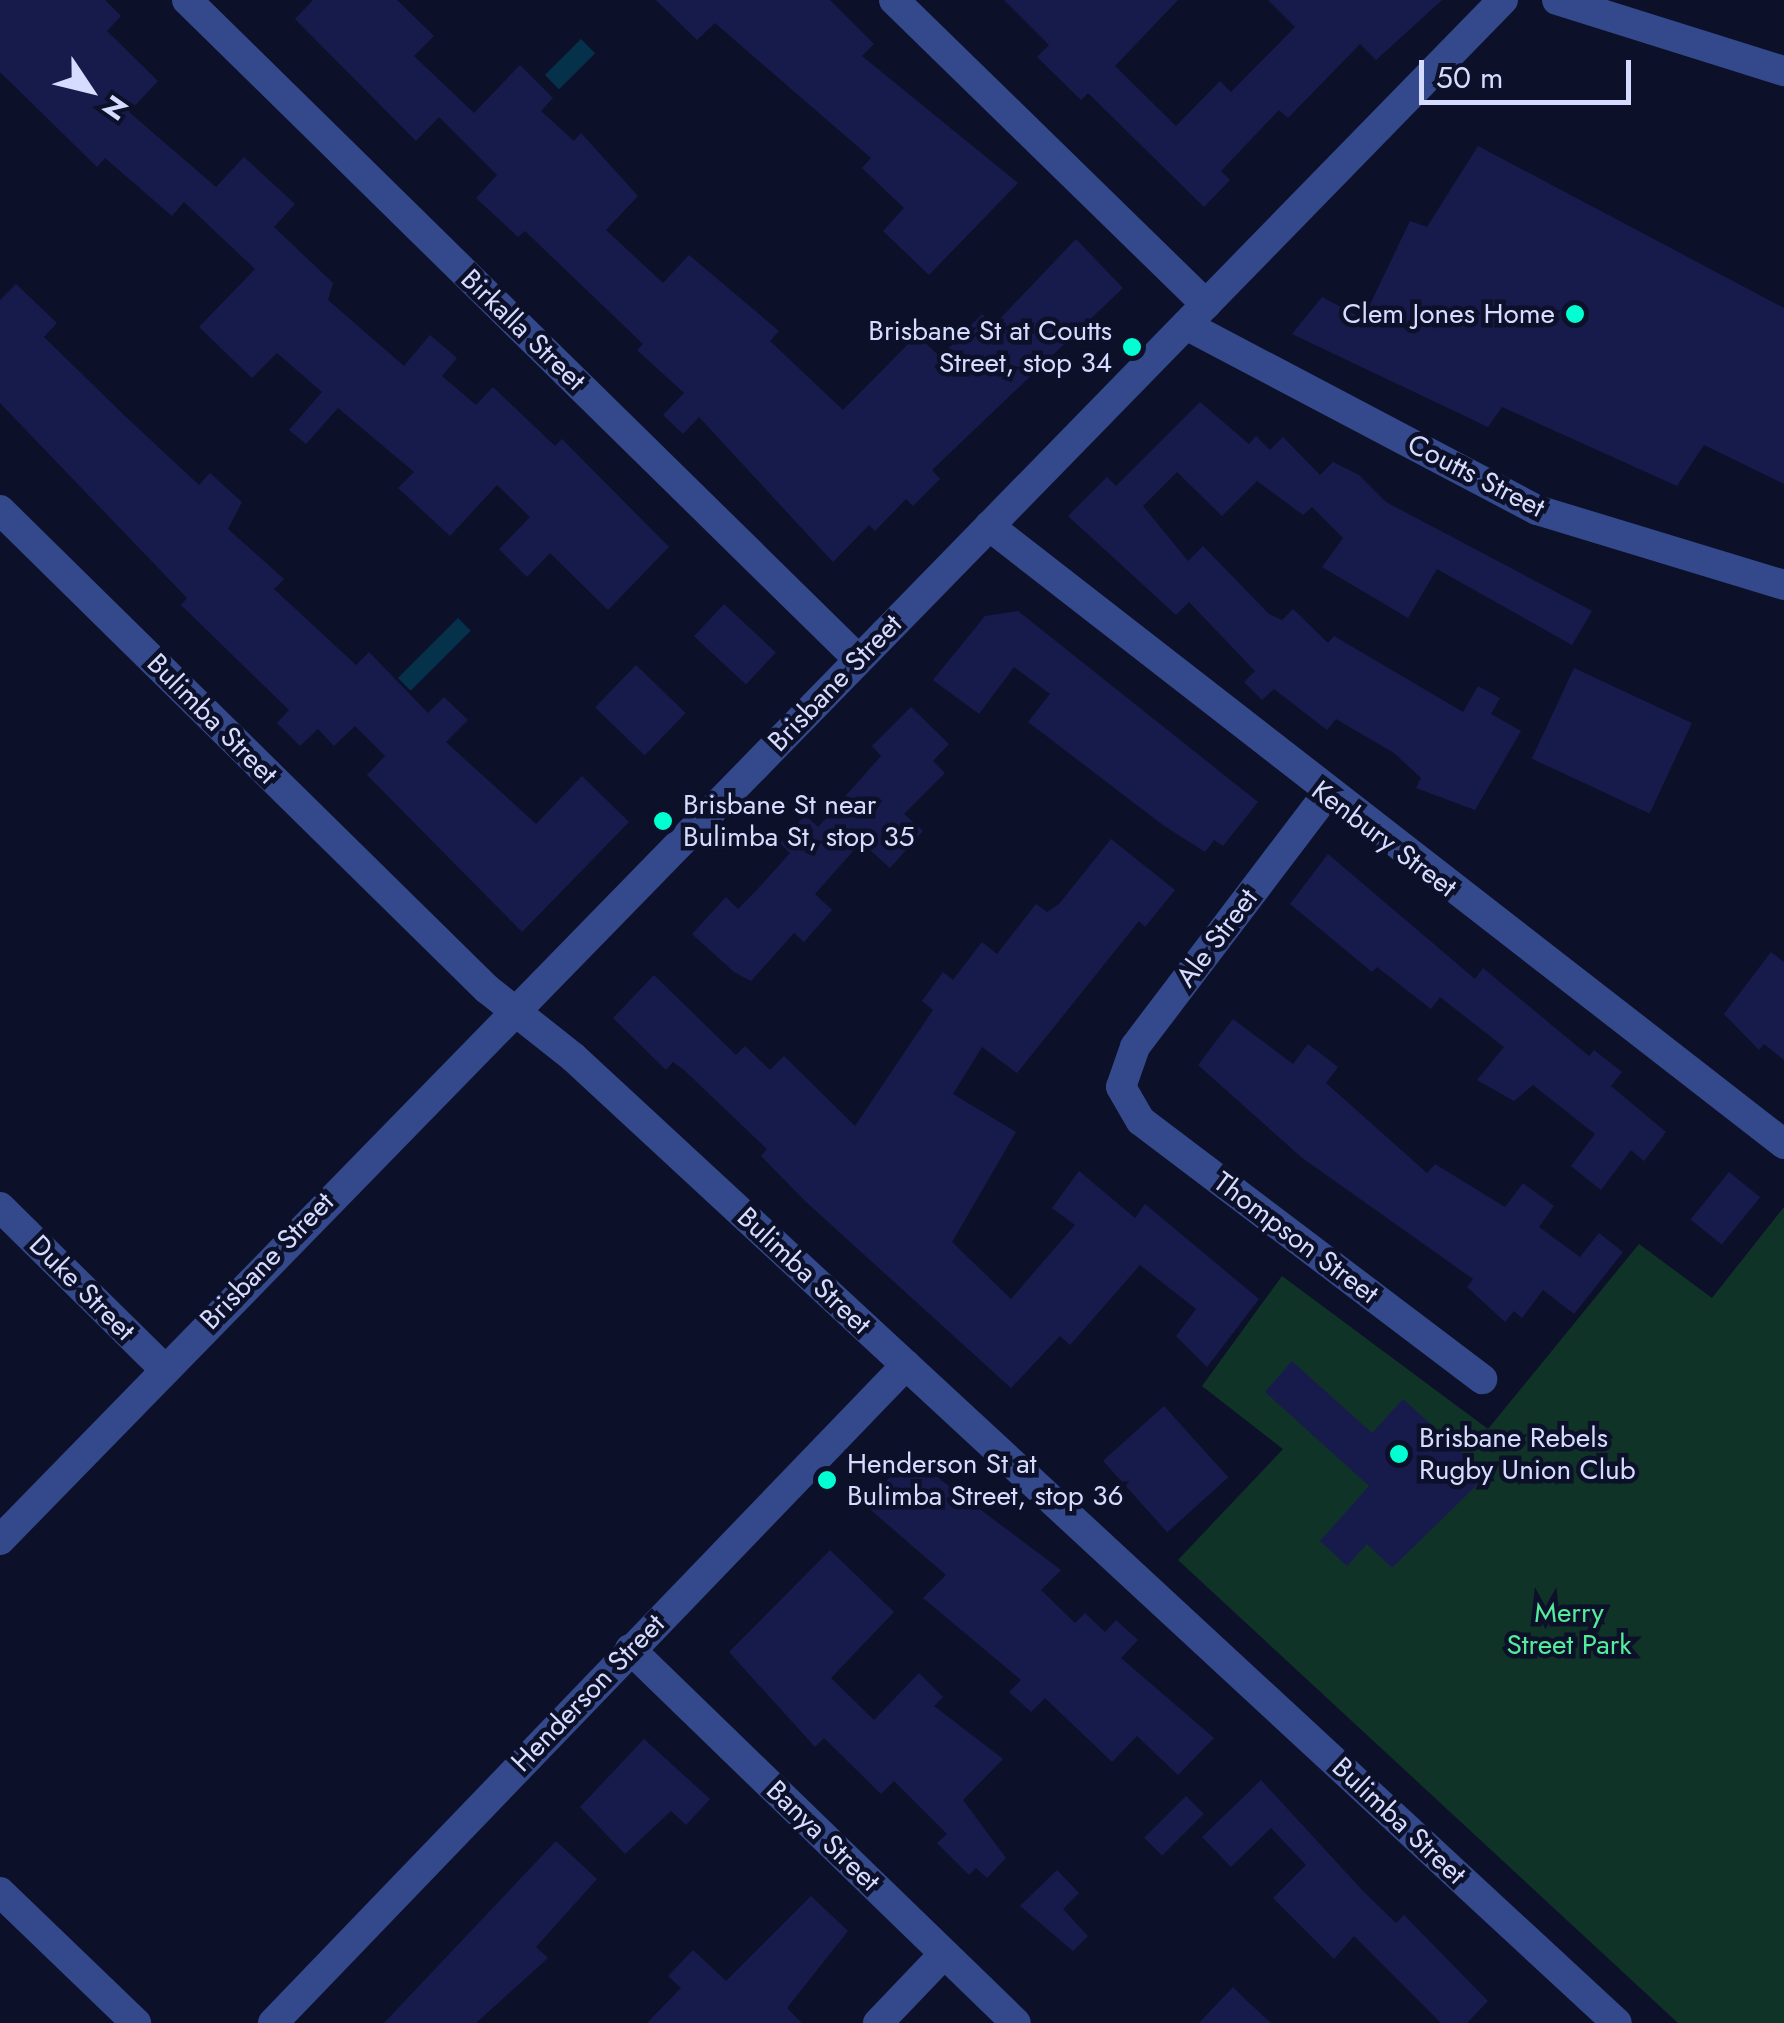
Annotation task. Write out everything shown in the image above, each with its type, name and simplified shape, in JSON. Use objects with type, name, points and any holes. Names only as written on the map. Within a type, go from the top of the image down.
[{"type":"street","name":"Birkalla Street","points":[[187,0],[858,659]]},
{"type":"street","name":"Coutts Street","points":[[894,0],[1196,315],[1538,510],[1784,584]]},
{"type":"street","name":"Brisbane Street","points":[[0,1540],[163,1368],[1503,0]]},
{"type":"street","points":[[1557,0],[1784,71]]},
{"type":"street","name":"Bulimba Street","points":[[0,510],[516,1010],[1617,2023]]},
{"type":"street","name":"Kenbury Street","points":[[989,526],[1326,795],[1784,1144]]},
{"type":"street","name":"Ale Street","points":[[1121,1087],[1134,1046],[1326,795]]},
{"type":"street","name":"Thompson Street","points":[[1121,1087],[1140,1121],[1482,1380]]},
{"type":"street","name":"Duke Street","points":[[0,1207],[163,1368]]},
{"type":"street","name":"Henderson Street","points":[[273,2023],[906,1365]]},
{"type":"street","name":"Banya Street","points":[[630,1648],[1016,2023]]},
{"type":"street","points":[[0,1892],[136,2023]]},
{"type":"street","points":[[878,2023],[944,1954]]},
{"type":"green space","name":"Merry Street Park","points":[[1784,1207],[1784,2023],[1678,2023],[1178,1560],[1283,1449],[1202,1386],[1282,1276],[1488,1429],[1639,1244],[1712,1298]]},
{"type":"water","points":[[581,39],[595,53],[559,89],[545,75]]},
{"type":"water","points":[[458,618],[471,631],[411,691],[398,678]]},
{"type":"building","points":[[0,0],[105,0],[121,16],[107,31],[158,81],[129,112],[216,187],[244,157],[295,204],[274,227],[333,283],[328,300],[404,366],[430,335],[457,358],[442,376],[476,405],[493,387],[555,446],[562,439],[669,547],[608,610],[550,553],[527,577],[499,549],[530,517],[497,485],[450,536],[398,488],[414,472],[338,408],[306,444],[289,430],[322,392],[277,353],[252,378],[199,327],[255,269],[184,202],[172,216],[105,158],[97,167],[0,72]]},
{"type":"building","points":[[313,0],[397,0],[434,36],[414,56],[474,113],[520,65],[553,98],[541,111],[574,141],[581,133],[638,196],[606,230],[663,283],[689,255],[779,331],[770,341],[843,410],[917,335],[940,357],[982,314],[994,325],[1076,239],[1123,288],[932,470],[940,479],[913,506],[906,499],[875,531],[869,525],[833,562],[699,417],[683,434],[663,415],[684,393],[637,350],[643,344],[525,231],[518,237],[476,198],[497,175],[439,117],[416,141],[295,19]]},
{"type":"building","points":[[656,0],[830,0],[874,44],[862,56],[1018,183],[929,275],[883,231],[904,208],[862,168],[871,158],[715,23],[697,40]]},
{"type":"building","points":[[1004,0],[1178,0],[1115,66],[1176,126],[1220,81],[1231,92],[1295,27],[1268,0],[1442,0],[1376,60],[1360,44],[1288,118],[1279,110],[1221,171],[1230,180],[1204,207],[1088,93],[1081,100],[1037,57],[1049,45]]},
{"type":"building","name":"Clem Jones Home","points":[[1478,146],[1784,308],[1784,484],[1704,445],[1677,486],[1502,407],[1488,427],[1292,334],[1322,297],[1363,319],[1410,221],[1427,227]]},
{"type":"building","points":[[16,284],[57,323],[44,337],[126,417],[199,485],[210,473],[242,502],[228,529],[284,579],[274,589],[356,665],[369,652],[428,713],[444,697],[468,720],[446,742],[536,824],[582,776],[629,822],[522,932],[367,775],[385,756],[355,726],[334,746],[318,729],[300,746],[277,723],[289,710],[181,605],[187,598],[0,403],[0,300]]},
{"type":"building","points":[[1200,402],[1249,444],[1256,436],[1270,450],[1283,437],[1320,475],[1333,462],[1359,475],[1386,502],[1592,611],[1572,645],[1437,569],[1408,618],[1322,567],[1343,538],[1312,507],[1303,515],[1257,481],[1222,516],[1177,472],[1143,506],[1188,561],[1203,546],[1269,614],[1282,620],[1293,609],[1328,643],[1334,636],[1463,712],[1478,686],[1500,698],[1491,714],[1521,731],[1475,810],[1416,788],[1421,778],[1394,753],[1336,719],[1327,730],[1274,689],[1262,700],[1244,682],[1255,671],[1189,602],[1176,615],[1068,516],[1107,477],[1116,486]]},
{"type":"building","points":[[724,604],[776,652],[746,685],[694,636]]},
{"type":"building","points":[[1018,611],[1258,802],[1223,846],[1214,840],[1205,852],[1163,825],[1028,722],[1050,694],[1014,667],[979,714],[933,680],[985,616]]},
{"type":"building","points":[[636,665],[686,713],[645,755],[595,707]]},
{"type":"building","points":[[1574,668],[1692,723],[1650,814],[1532,759]]},
{"type":"building","points":[[911,707],[949,744],[933,761],[945,773],[904,814],[923,831],[890,868],[861,842],[815,894],[832,910],[804,942],[794,933],[751,981],[734,972],[692,934],[726,897],[738,909],[755,892],[790,853],[780,843],[805,815],[818,827],[881,756],[872,746]]},
{"type":"building","points":[[1111,839],[1175,890],[1145,927],[1139,921],[1017,1073],[982,1047],[953,1094],[1016,1132],[952,1242],[1011,1299],[1075,1225],[1052,1208],[1079,1171],[1135,1218],[1145,1204],[1259,1299],[1207,1367],[1176,1336],[1196,1309],[1140,1265],[1070,1345],[1060,1336],[1011,1388],[805,1201],[761,1156],[767,1149],[684,1070],[673,1062],[666,1070],[613,1018],[654,975],[736,1055],[745,1046],[770,1070],[784,1056],[855,1126],[933,1010],[922,1001],[943,972],[953,980],[982,942],[997,954],[1036,904],[1047,912],[1059,904]]},
{"type":"building","points":[[1328,854],[1475,979],[1483,968],[1589,1056],[1594,1050],[1622,1072],[1611,1086],[1666,1132],[1644,1161],[1631,1150],[1601,1190],[1571,1166],[1595,1134],[1533,1085],[1514,1101],[1477,1080],[1504,1047],[1440,997],[1431,1009],[1377,967],[1372,972],[1290,904]]},
{"type":"building","points":[[1771,952],[1784,962],[1784,1060],[1764,1044],[1759,1050],[1724,1014]]},
{"type":"building","points":[[1233,1019],[1293,1064],[1308,1044],[1338,1067],[1326,1083],[1427,1173],[1435,1164],[1505,1207],[1523,1183],[1554,1206],[1539,1227],[1580,1257],[1599,1233],[1623,1252],[1574,1314],[1543,1290],[1522,1318],[1514,1311],[1505,1322],[1467,1287],[1473,1279],[1301,1157],[1198,1065]]},
{"type":"building","points":[[1729,1172],[1760,1197],[1722,1245],[1691,1219]]},
{"type":"building","name":"Brisbane Rebels Rugby Union Club","points":[[1292,1361],[1372,1433],[1403,1399],[1487,1475],[1392,1568],[1367,1544],[1347,1566],[1320,1541],[1369,1486],[1265,1392]]},
{"type":"building","points":[[1164,1406],[1228,1477],[1167,1532],[1103,1461]]},
{"type":"building","points":[[909,1456],[1061,1570],[1041,1590],[1075,1623],[1085,1613],[1105,1632],[1116,1620],[1138,1640],[1121,1658],[1214,1738],[1178,1775],[1137,1736],[1112,1762],[1045,1698],[1031,1712],[1009,1692],[1021,1680],[923,1598],[946,1575],[865,1505]]},
{"type":"building","points":[[830,1550],[894,1612],[831,1678],[874,1720],[919,1673],[943,1697],[934,1706],[1003,1759],[963,1800],[1006,1858],[987,1878],[976,1868],[969,1875],[937,1843],[947,1834],[894,1781],[881,1794],[824,1738],[815,1747],[729,1652]]},
{"type":"building","points":[[644,1739],[710,1799],[686,1825],[671,1811],[625,1854],[580,1807]]},
{"type":"building","points":[[1261,1780],[1363,1891],[1396,1923],[1404,1915],[1488,2001],[1467,2023],[1441,2023],[1354,1936],[1334,1959],[1273,1898],[1306,1865],[1271,1828],[1231,1867],[1202,1837]]},
{"type":"building","points":[[1186,1796],[1204,1814],[1162,1855],[1144,1838]]},
{"type":"building","points":[[556,1841],[597,1879],[536,1947],[548,1958],[476,2023],[384,2023]]},
{"type":"building","points":[[1057,1870],[1079,1893],[1063,1909],[1088,1936],[1073,1951],[1020,1906]]},
{"type":"building","points":[[811,1896],[848,1931],[787,2008],[802,2023],[647,2023],[681,1988],[668,1976],[693,1950],[726,1981]]},
{"type":"building","points":[[1233,1987],[1247,2001],[1271,2023],[1199,2023]]},
{"type":"place","name":"Clem Jones Home","points":[[1575,314]]},
{"type":"place","name":"Brisbane St at Coutts Street, stop 34","points":[[1132,347]]},
{"type":"place","name":"Brisbane St near Bulimba St, stop 35","points":[[663,821]]},
{"type":"place","name":"Brisbane Rebels Rugby Union Club","points":[[1399,1454]]},
{"type":"place","name":"Henderson St at Bulimba Street, stop 36","points":[[827,1480]]}]
